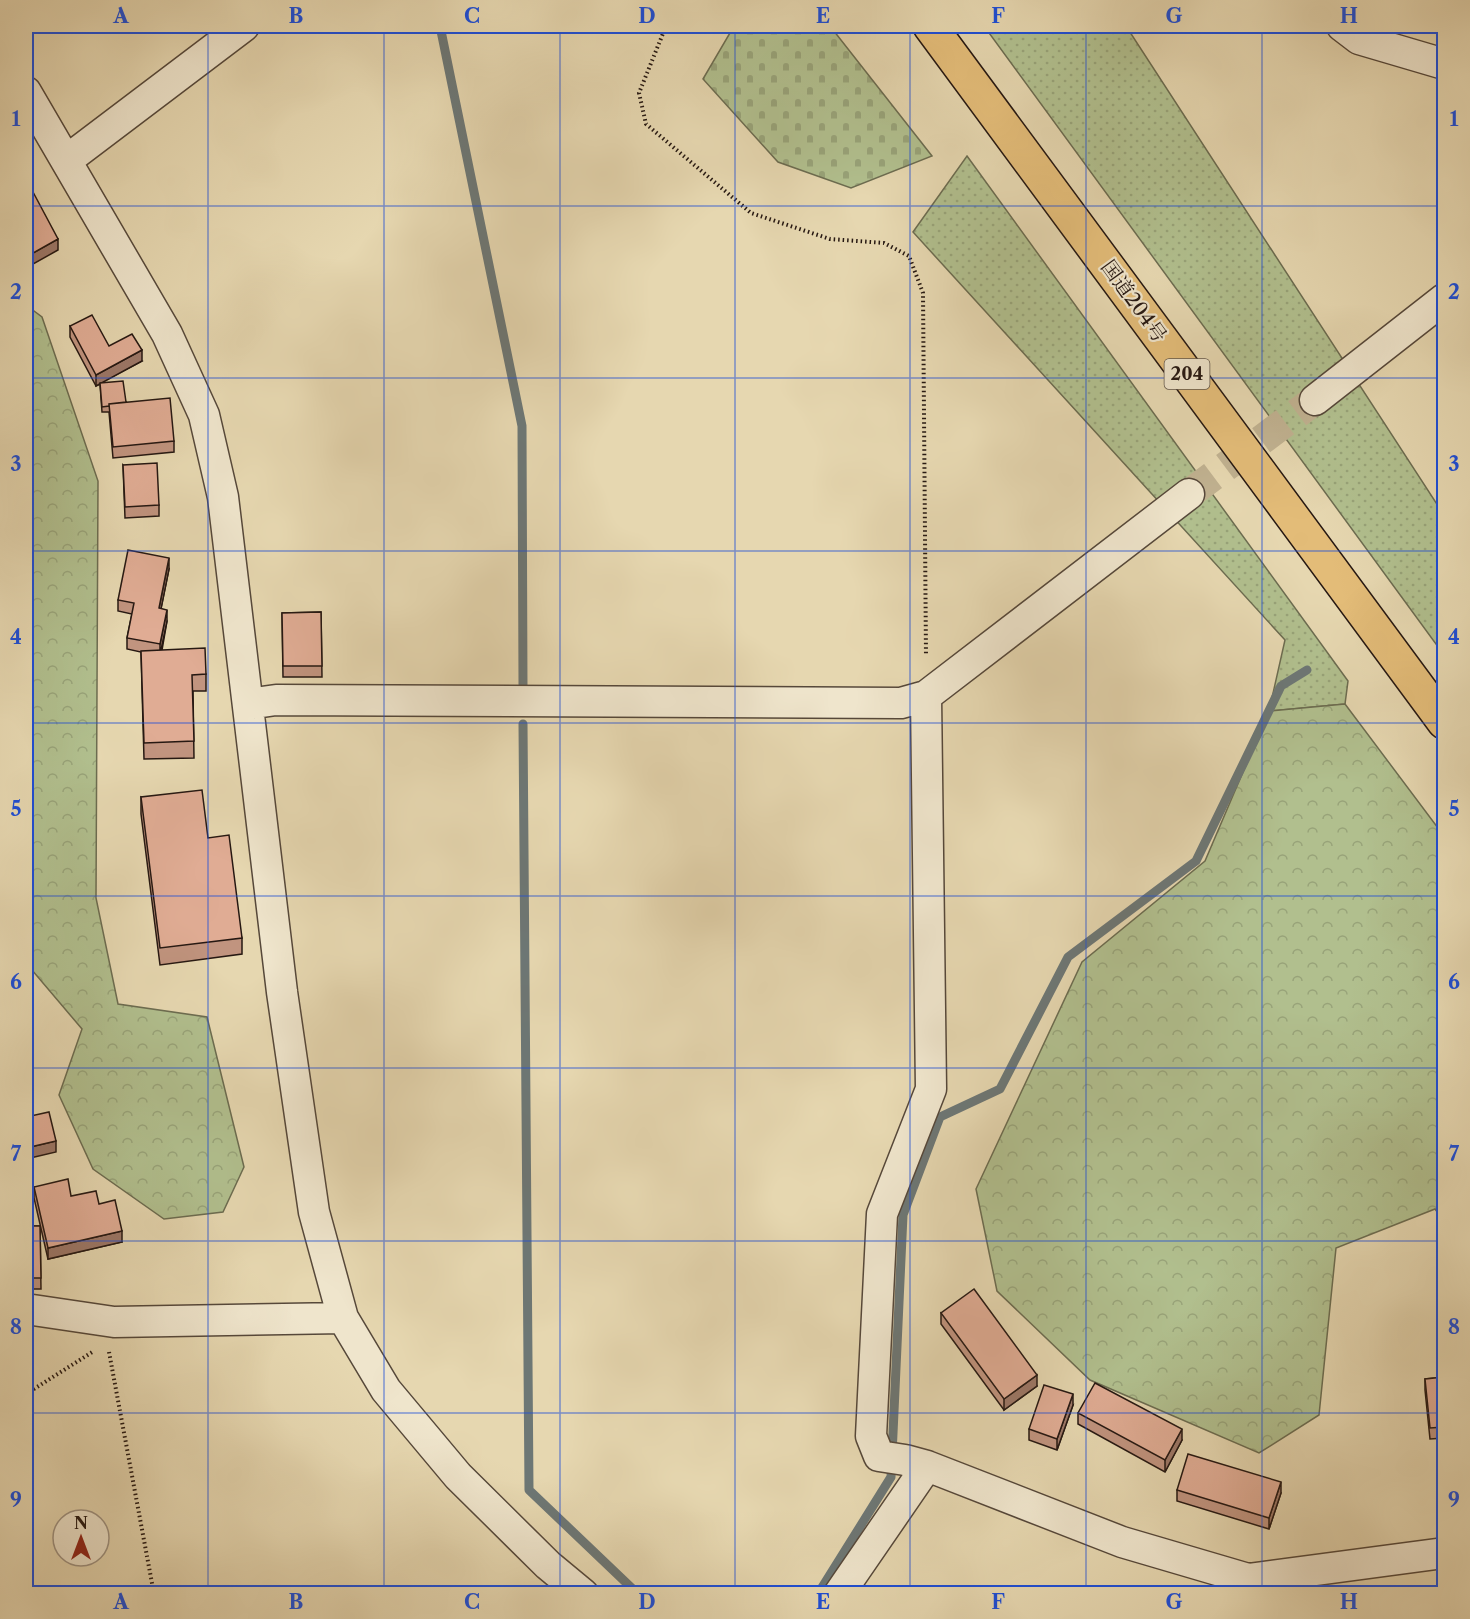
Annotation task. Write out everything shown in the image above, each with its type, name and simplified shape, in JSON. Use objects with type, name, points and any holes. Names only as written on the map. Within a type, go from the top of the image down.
[{"type":"highway","name":"国道204号","points":[[930,26],[1444,722]]},
{"type":"street","points":[[67,160],[244,26]]},
{"type":"street","points":[[1342,26],[1359,39],[1444,64]]},
{"type":"street","points":[[26,93],[167,334],[204,415],[223,497],[282,992],[314,1212],[343,1318],[387,1389],[458,1476],[548,1565],[583,1593]]},
{"type":"street","points":[[1315,400],[1444,299]]},
{"type":"street","points":[[248,704],[276,699],[902,703],[926,696],[1189,494]]},
{"type":"street","points":[[926,696],[931,1089],[882,1214],[872,1436],[904,1461],[1122,1542],[1248,1579],[1444,1553]]},
{"type":"street","points":[[26,1309],[111,1332],[343,1318]]},
{"type":"street","points":[[839,1593],[904,1461]]},
{"type":"path","points":[[666,26],[639,93],[646,124],[751,213],[831,239],[884,243],[909,256],[923,293],[926,696]]},
{"type":"path","points":[[26,1394],[111,1332],[154,1593]]},
{"type":"green space","points":[[734,26],[830,26],[932,156],[851,188],[778,162],[703,79]]},
{"type":"green space","points":[[984,26],[1126,26],[1444,515],[1444,655]]},
{"type":"green space","points":[[967,156],[1348,681],[1345,704],[1269,711],[1285,640],[913,232]]},
{"type":"green space","points":[[26,305],[42,317],[98,481],[96,898],[118,1004],[207,1017],[244,1167],[223,1212],[164,1219],[93,1169],[59,1095],[82,1029],[26,963]]},
{"type":"green space","points":[[1345,704],[1444,836],[1444,1221],[1435,1209],[1336,1248],[1319,1415],[1259,1453],[1090,1380],[997,1291],[976,1189],[1082,962],[1205,861],[1269,711]]},
{"type":"building","points":[[33,192],[58,239],[26,257],[26,196]]},
{"type":"building","points":[[92,315],[109,346],[132,334],[142,350],[96,375],[70,326]]},
{"type":"building","points":[[123,381],[126,402],[102,407],[100,383]]},
{"type":"building","points":[[170,398],[174,441],[113,447],[109,404]]},
{"type":"building","points":[[157,463],[159,505],[125,507],[123,465]]},
{"type":"building","points":[[128,550],[169,558],[159,608],[167,610],[160,644],[127,638],[134,603],[118,600]]},
{"type":"building","points":[[321,612],[322,666],[283,666],[282,613]]},
{"type":"building","points":[[205,648],[206,674],[192,675],[194,741],[144,743],[141,651]]},
{"type":"building","points":[[202,790],[208,838],[229,835],[242,938],[160,948],[141,797]]},
{"type":"building","points":[[49,1112],[56,1141],[26,1148],[26,1117]]},
{"type":"building","points":[[68,1179],[71,1196],[96,1191],[99,1204],[115,1200],[122,1231],[48,1248],[34,1187]]},
{"type":"building","points":[[26,1195],[31,1195],[32,1226],[40,1226],[41,1278],[26,1278]]},
{"type":"building","points":[[974,1289],[1037,1375],[1004,1399],[941,1313]]},
{"type":"building","points":[[1444,1377],[1444,1427],[1430,1428],[1425,1379]]},
{"type":"building","points":[[1095,1383],[1182,1429],[1165,1460],[1078,1413]]},
{"type":"building","points":[[1044,1385],[1073,1394],[1057,1439],[1029,1429]]},
{"type":"building","points":[[1188,1454],[1281,1482],[1269,1518],[1177,1490]]},
{"type":"waterway","points":[[440,26],[522,426],[523,686]]},
{"type":"waterway","points":[[818,1594],[891,1477],[903,1215],[940,1117],[1000,1089],[1068,957],[1196,861],[1281,686],[1307,670]]},
{"type":"waterway","points":[[523,724],[529,1490],[638,1594]]},
{"type":"tunnel","points":[[1189,494],[1315,400]]}]
